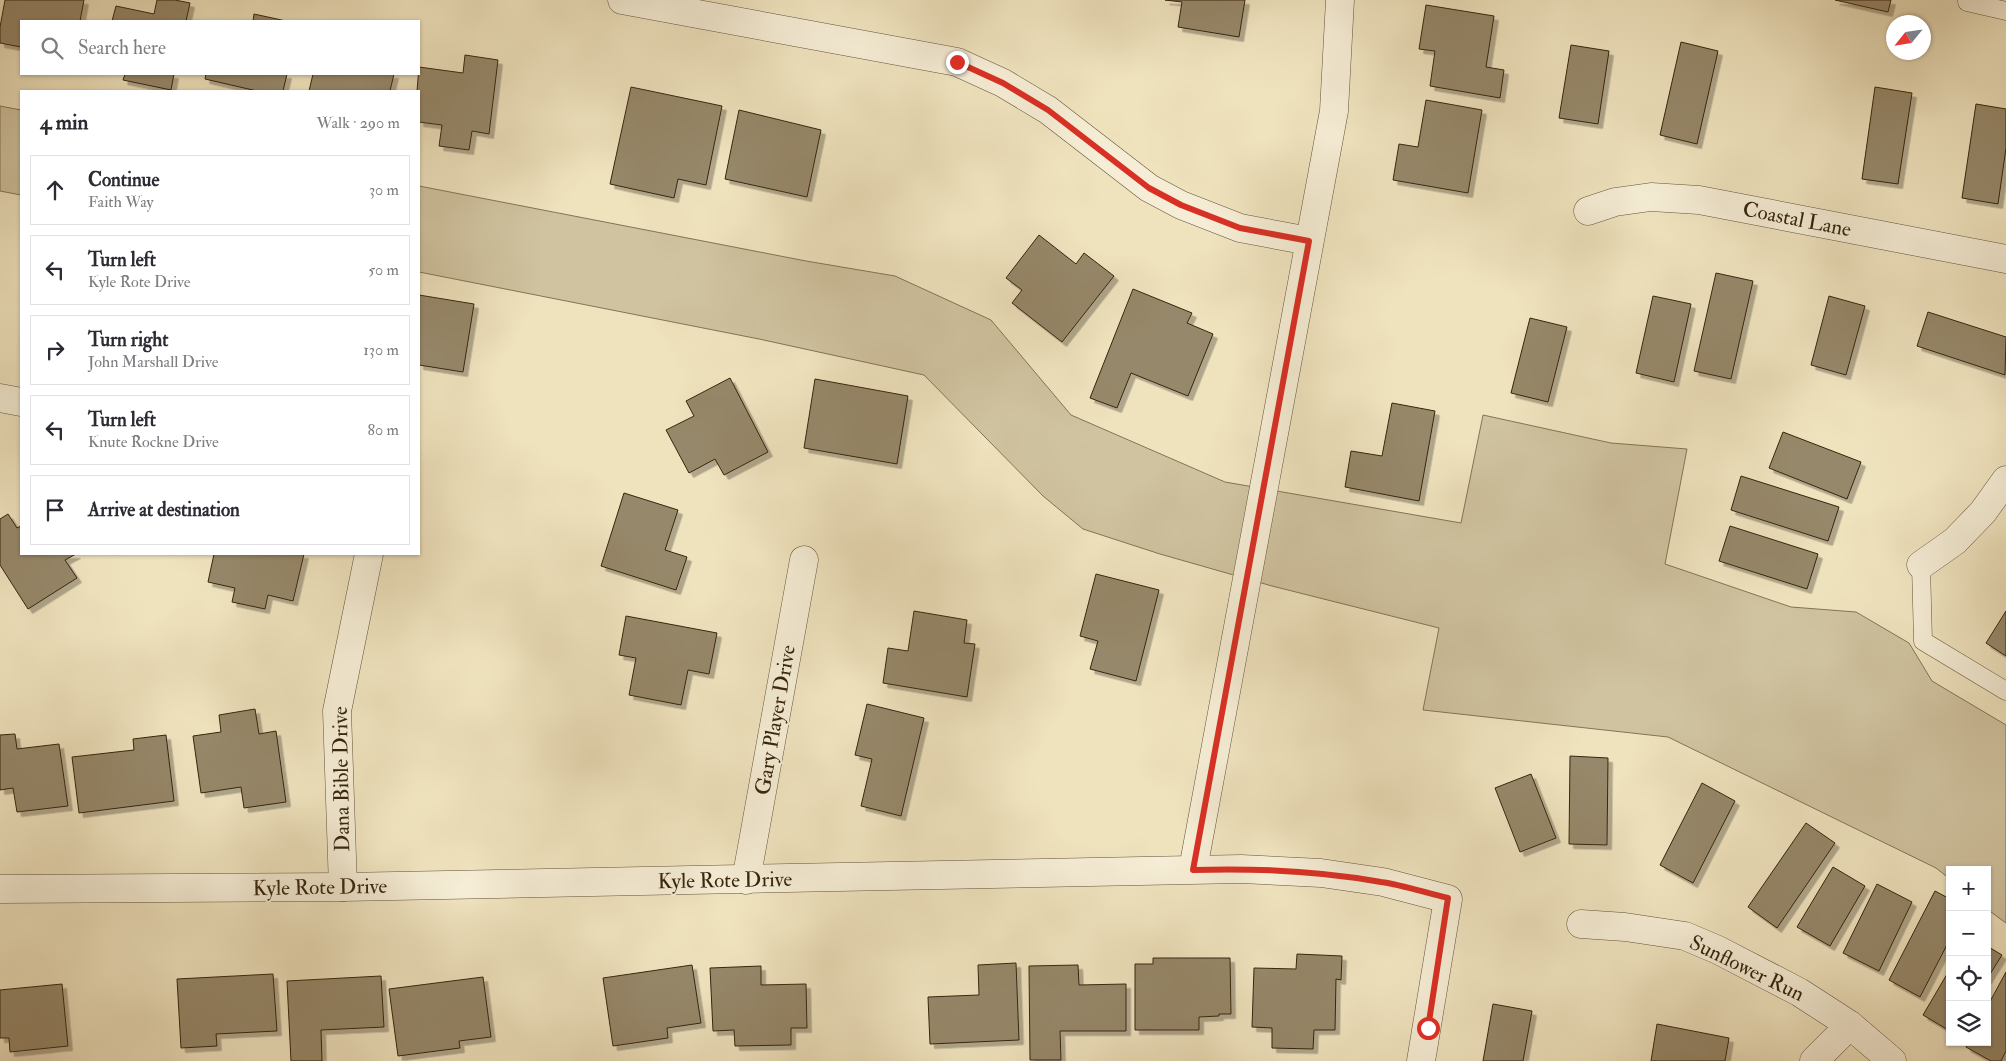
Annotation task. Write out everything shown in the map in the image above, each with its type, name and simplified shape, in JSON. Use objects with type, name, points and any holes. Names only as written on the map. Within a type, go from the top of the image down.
[{"type":"street","points":[[622,0],[957,62],[1003,83],[1048,110],[1149,188],[1181,205],[1240,228],[1309,241]]},
{"type":"street","points":[[1193,870],[1334,111],[1340,0]]},
{"type":"street","name":"Coastal Lane","points":[[1588,211],[1615,202],[1652,197],[1699,200],[2006,259]]},
{"type":"street","points":[[0,398],[20,402]]},
{"type":"street","points":[[1921,565],[1955,541],[1984,512],[2006,480]]},
{"type":"street","name":"Dana Bible Drive","points":[[343,887],[337,711],[369,555]]},
{"type":"street","name":"Gary Player Drive","points":[[746,880],[804,560]]},
{"type":"street","name":"Kyle Rote Drive","points":[[0,889],[343,887],[1241,869],[1320,873],[1383,882],[1448,898],[1422,1061]]},
{"type":"street","name":"Sunflower Run","points":[[1582,924],[1625,927],[1685,936],[1718,950],[1799,992],[1850,1025],[1892,1061]]},
{"type":"street","points":[[1814,1061],[1850,1025]]},
{"type":"lane","points":[[1967,0],[1967,2],[2006,11]]},
{"type":"lane","points":[[1921,565],[1924,641],[2006,691]]},
{"type":"shaded area","points":[[0,106],[20,110],[20,195],[0,191]]},
{"type":"shaded area","points":[[420,186],[806,261],[895,276],[991,320],[1071,415],[1225,482],[1461,523],[1483,415],[1611,443],[1687,449],[1665,564],[1791,607],[1856,612],[1909,643],[1932,681],[2006,725],[2006,923],[1991,912],[1991,866],[1946,866],[1946,876],[1936,868],[1668,737],[1423,710],[1439,628],[1272,586],[1160,554],[1083,529],[1043,496],[924,375],[759,339],[420,272]]},
{"type":"building","points":[[5,0],[84,0],[80,20],[20,20],[20,47],[0,43],[0,27]]},
{"type":"building","points":[[157,0],[175,0],[190,3],[186,20],[112,20],[116,6],[154,14]]},
{"type":"building","points":[[1165,0],[1245,0],[1239,37],[1178,27],[1182,2]]},
{"type":"building","points":[[1835,0],[1891,0],[1888,12]]},
{"type":"building","points":[[1426,5],[1494,16],[1486,67],[1504,70],[1500,98],[1430,86],[1435,51],[1419,49]]},
{"type":"building","points":[[254,14],[281,20],[253,20]]},
{"type":"building","points":[[1681,42],[1718,51],[1697,144],[1660,135]]},
{"type":"building","points":[[1571,45],[1609,51],[1598,124],[1559,118]]},
{"type":"building","points":[[465,55],[498,60],[489,134],[472,131],[469,150],[439,146],[442,125],[420,122],[420,90],[417,90],[420,67],[463,73]]},
{"type":"building","points":[[125,75],[174,75],[171,90],[123,80]]},
{"type":"building","points":[[206,75],[287,75],[283,90],[253,90],[205,79]]},
{"type":"building","points":[[313,75],[394,75],[390,90],[309,90]]},
{"type":"building","points":[[631,87],[722,106],[706,185],[678,179],[674,198],[610,184]]},
{"type":"building","points":[[1875,87],[1912,93],[1898,184],[1862,179]]},
{"type":"building","points":[[1426,100],[1482,110],[1468,193],[1393,180],[1399,144],[1418,147]]},
{"type":"building","points":[[1976,104],[2006,109],[2006,148],[1998,204],[1962,198]]},
{"type":"building","points":[[739,110],[821,130],[807,197],[725,179]]},
{"type":"building","points":[[1039,235],[1076,264],[1084,253],[1114,276],[1062,342],[1012,303],[1022,290],[1006,278]]},
{"type":"building","points":[[1716,273],[1753,281],[1731,379],[1694,371]]},
{"type":"building","points":[[1133,289],[1192,313],[1187,323],[1213,334],[1188,396],[1131,373],[1117,408],[1090,398]]},
{"type":"building","points":[[420,295],[474,304],[463,372],[420,365]]},
{"type":"building","points":[[1653,296],[1691,304],[1674,382],[1636,373]]},
{"type":"building","points":[[1829,296],[1865,306],[1846,375],[1811,365]]},
{"type":"building","points":[[1928,312],[2006,337],[2005,375],[1917,346]]},
{"type":"building","points":[[1530,318],[1567,327],[1548,402],[1511,393]]},
{"type":"building","points":[[730,378],[768,452],[724,475],[715,459],[689,473],[666,430],[694,416],[686,401]]},
{"type":"building","points":[[815,379],[908,396],[897,464],[804,448]]},
{"type":"building","points":[[1392,403],[1435,411],[1419,501],[1345,487],[1351,451],[1382,456]]},
{"type":"building","points":[[1783,432],[1861,462],[1847,499],[1769,468]]},
{"type":"building","points":[[1741,476],[1839,507],[1828,541],[1731,510]]},
{"type":"building","points":[[624,493],[678,510],[665,550],[687,557],[676,590],[601,566]]},
{"type":"building","points":[[8,514],[17,528],[20,526],[20,555],[74,555],[65,560],[77,578],[28,609],[0,565],[0,519]]},
{"type":"building","points":[[1730,526],[1818,554],[1807,589],[1719,561]]},
{"type":"building","points":[[214,555],[304,555],[293,601],[268,595],[265,609],[232,602],[235,588],[208,582]]},
{"type":"building","points":[[1096,574],[1159,590],[1136,681],[1090,669],[1098,641],[1080,636]]},
{"type":"building","points":[[914,611],[967,620],[964,643],[975,644],[967,697],[883,683],[888,648],[908,651]]},
{"type":"building","points":[[2006,611],[2006,656],[1986,643]]},
{"type":"building","points":[[626,616],[717,633],[709,674],[688,670],[681,705],[629,695],[636,658],[619,655]]},
{"type":"building","points":[[867,704],[924,718],[901,816],[861,806],[872,759],[855,755]]},
{"type":"building","points":[[255,709],[259,734],[276,731],[286,802],[244,808],[241,787],[201,793],[193,736],[221,732],[219,715]]},
{"type":"building","points":[[15,734],[17,749],[59,744],[68,806],[17,812],[13,788],[0,790],[0,735]]},
{"type":"building","points":[[166,735],[174,801],[79,813],[72,757],[134,750],[133,739]]},
{"type":"building","points":[[1570,756],[1608,758],[1607,845],[1569,844]]},
{"type":"building","points":[[1531,774],[1556,838],[1520,852],[1495,788]]},
{"type":"building","points":[[1702,783],[1735,801],[1693,883],[1660,865]]},
{"type":"building","points":[[1806,823],[1835,843],[1777,928],[1748,907]]},
{"type":"building","points":[[1833,867],[1865,886],[1830,946],[1797,927]]},
{"type":"building","points":[[1877,884],[1912,902],[1879,971],[1843,953]]},
{"type":"building","points":[[1935,891],[1946,897],[1946,947],[1920,997],[1889,980]]},
{"type":"building","points":[[1991,948],[2002,955],[1991,973]]},
{"type":"building","points":[[1297,954],[1342,956],[1341,980],[1336,979],[1335,1030],[1314,1030],[1313,1049],[1272,1048],[1272,1028],[1252,1027],[1254,968],[1296,969]]},
{"type":"building","points":[[1153,958],[1230,958],[1231,1014],[1199,1017],[1199,1030],[1135,1030],[1135,964],[1153,964]]},
{"type":"building","points":[[1016,963],[1019,1040],[930,1044],[928,997],[979,995],[978,965]]},
{"type":"building","points":[[692,965],[701,1023],[667,1028],[668,1038],[613,1046],[603,978]]},
{"type":"building","points":[[1078,965],[1079,985],[1126,984],[1126,1031],[1060,1031],[1061,1060],[1030,1060],[1029,966]]},
{"type":"building","points":[[761,966],[761,985],[806,984],[807,1028],[791,1028],[791,1045],[735,1046],[734,1030],[713,1031],[710,968]]},
{"type":"building","points":[[2006,972],[2006,1051],[2001,1061],[1991,1061],[1966,1047],[1991,1046],[1991,1000]]},
{"type":"building","points":[[273,974],[277,1031],[216,1034],[217,1046],[181,1048],[177,979]]},
{"type":"building","points":[[381,976],[384,1027],[321,1030],[322,1061],[291,1061],[287,981]]},
{"type":"building","points":[[1946,976],[1946,1029],[1923,1015]]},
{"type":"building","points":[[483,977],[491,1037],[459,1041],[460,1048],[398,1056],[389,989]]},
{"type":"building","points":[[62,984],[68,1046],[10,1052],[9,1038],[0,1038],[0,990]]},
{"type":"building","points":[[1493,1004],[1532,1011],[1523,1061],[1483,1061]]},
{"type":"building","points":[[1657,1024],[1729,1038],[1725,1061],[1651,1061]]},
{"type":"route","points":[[957,62],[1003,83],[1048,110],[1074,128],[1149,188],[1181,205],[1240,228],[1309,241],[1193,870],[1241,869],[1320,873],[1383,882],[1448,898],[1428,1028]]}]
